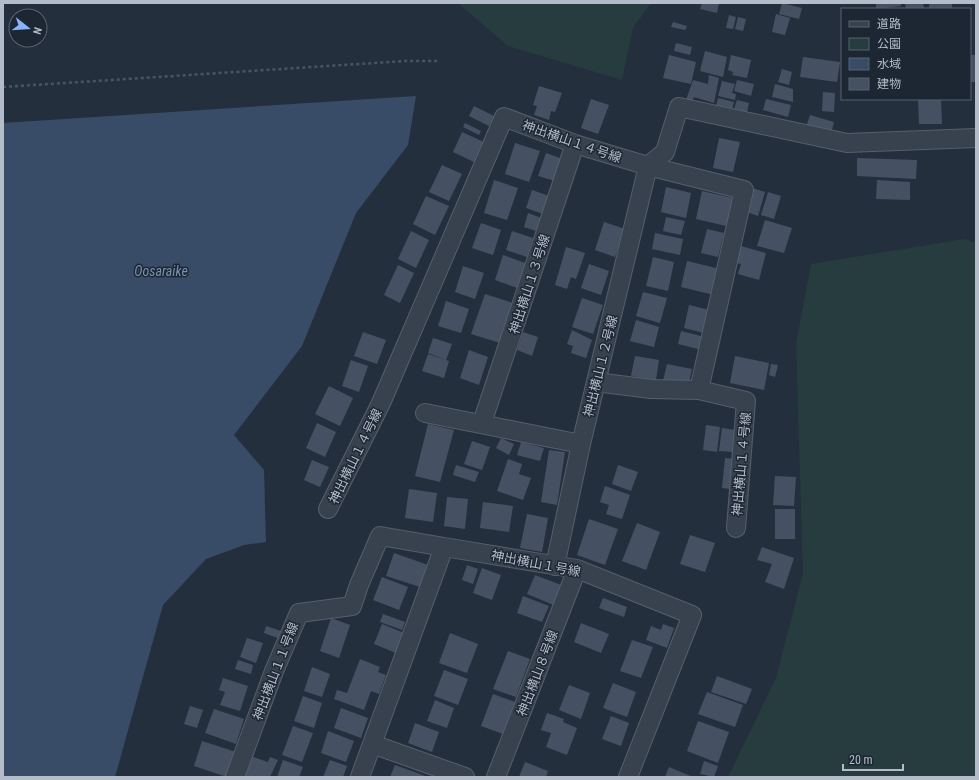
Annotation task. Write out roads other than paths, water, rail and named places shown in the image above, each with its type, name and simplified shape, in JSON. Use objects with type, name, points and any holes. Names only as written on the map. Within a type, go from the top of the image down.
[{"type":"street","points":[[648,166],[665,152],[679,107],[847,143],[976,138]]},
{"type":"street","name":"神出横山１４号線","points":[[328,510],[381,403],[504,117],[575,144],[648,166],[744,190],[699,390]]},
{"type":"street","name":"神出横山１３号線","points":[[482,424],[575,144]]},
{"type":"street","name":"神出横山１２号線","points":[[555,566],[581,444],[648,166]]},
{"type":"street","name":"神出横山１４号線","points":[[596,382],[651,389],[699,390],[746,401],[736,528]]},
{"type":"street","points":[[425,413],[581,444]]},
{"type":"street","name":"神出横山１１号線","points":[[235,777],[274,671],[299,613],[352,606],[359,585],[380,536],[444,547]]},
{"type":"street","points":[[360,777],[444,547]]},
{"type":"street","name":"神出横山１号線","points":[[444,547],[577,569],[692,615],[628,777]]},
{"type":"street","name":"神出横山８号線","points":[[496,777],[577,569]]},
{"type":"street","points":[[372,744],[465,777]]},
{"type":"water","name":"Oosaraike","points":[[416,96],[408,145],[356,213],[302,346],[234,435],[264,470],[266,542],[244,545],[206,559],[163,605],[115,777],[3,777],[3,123]]}]
